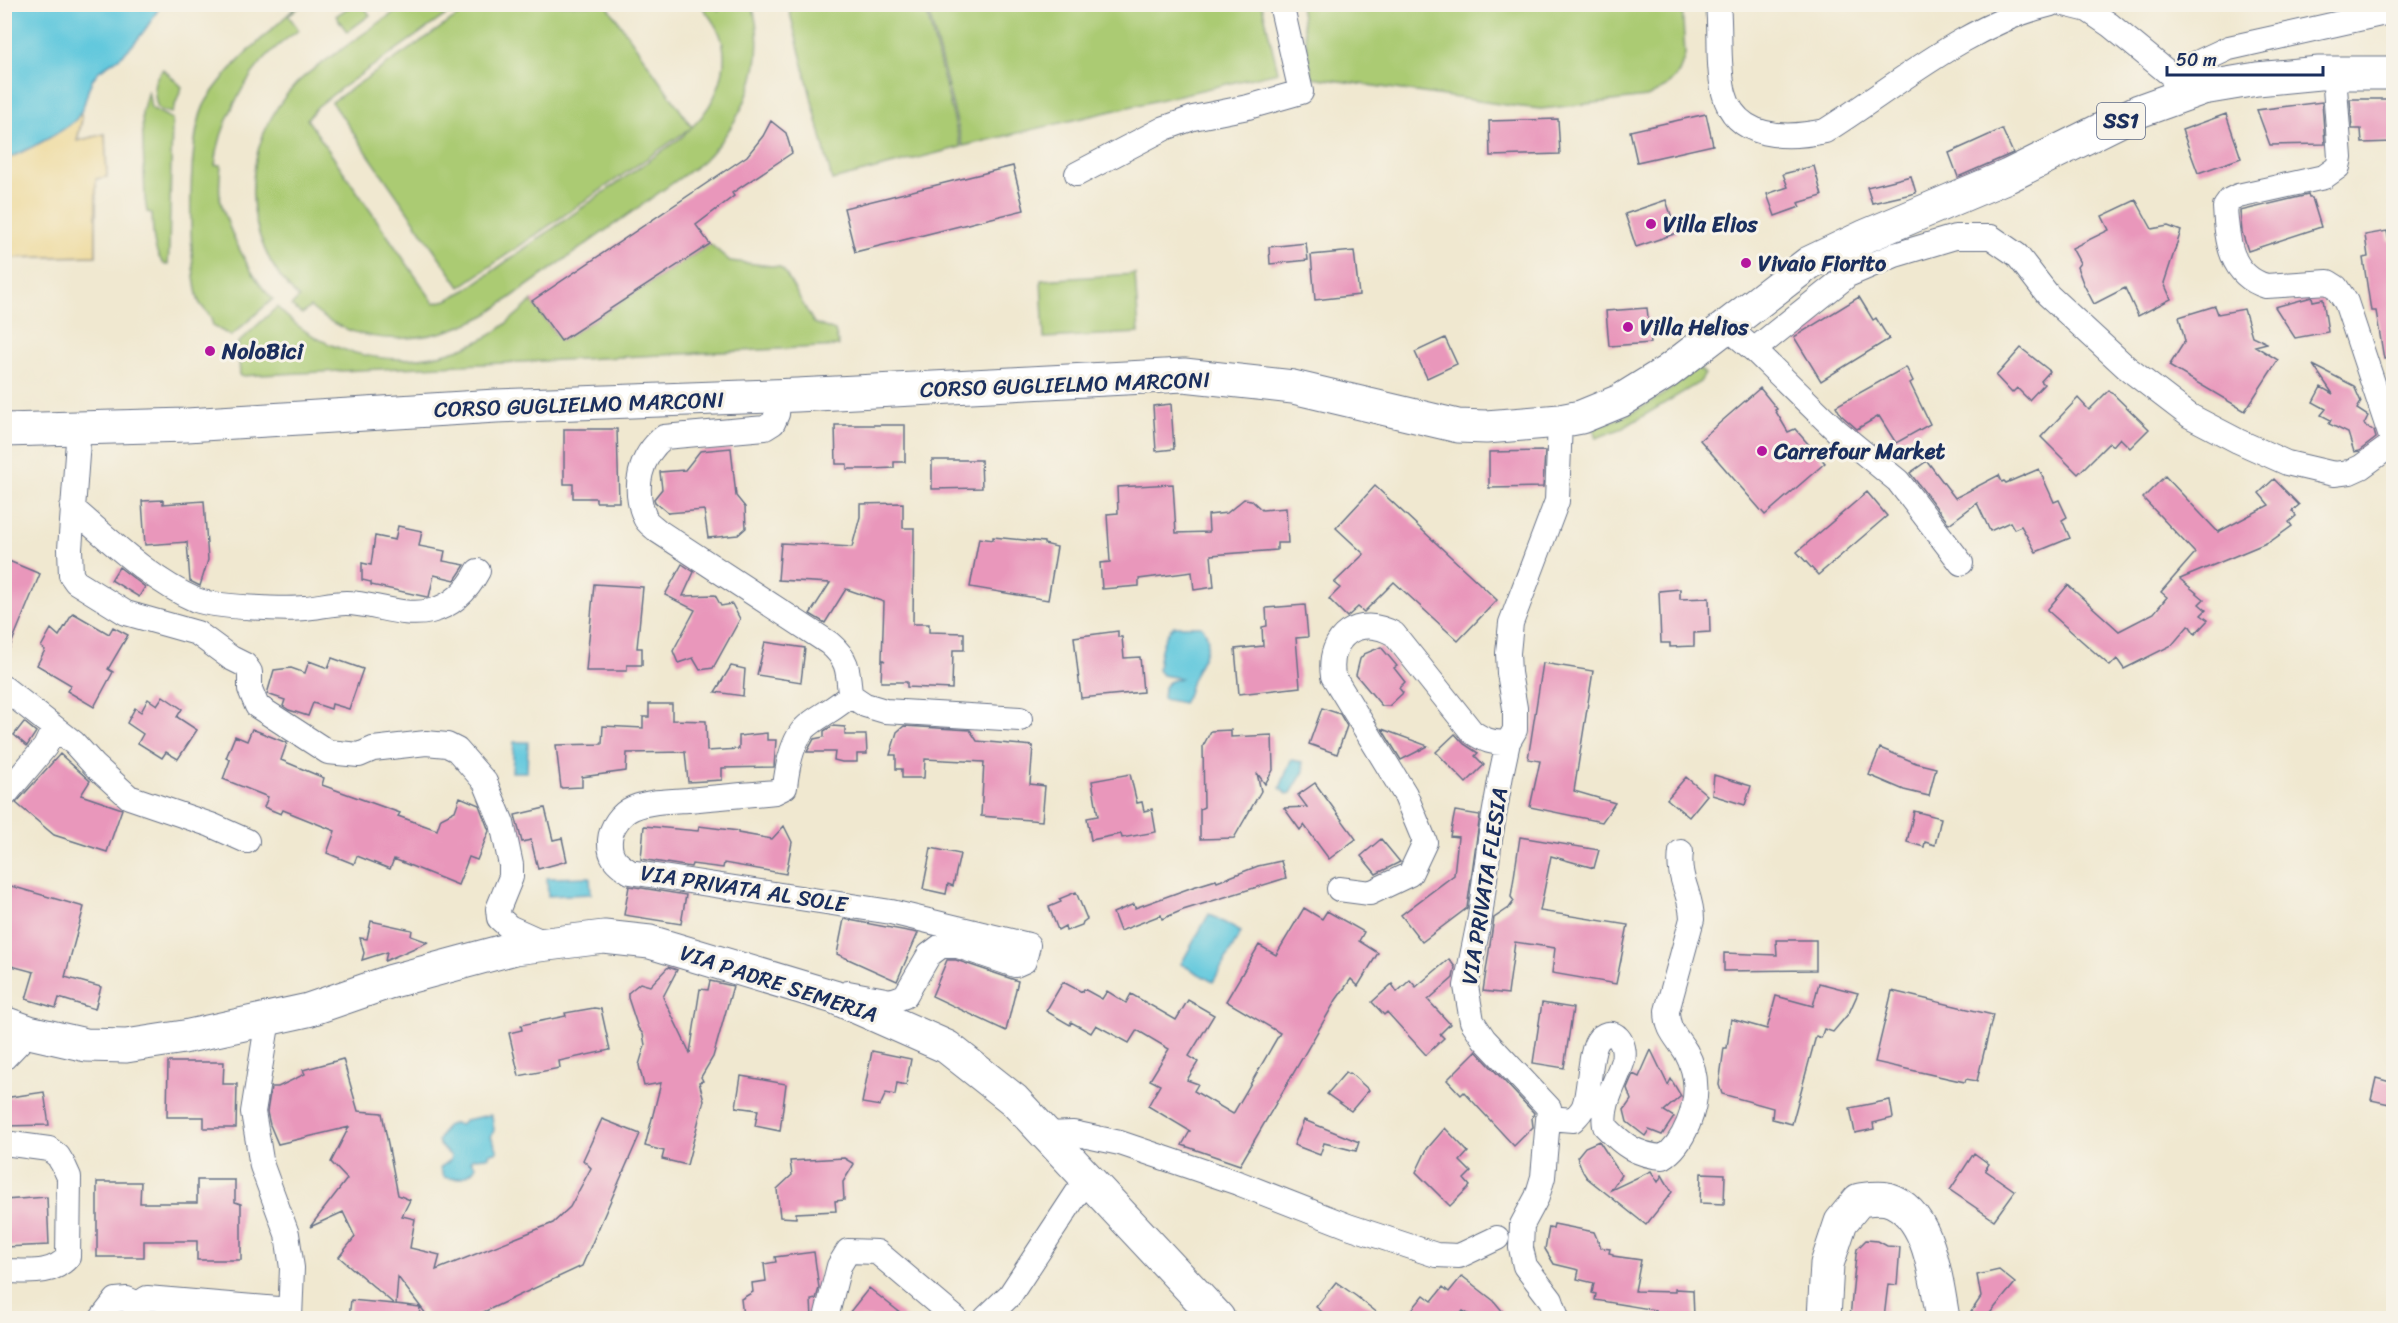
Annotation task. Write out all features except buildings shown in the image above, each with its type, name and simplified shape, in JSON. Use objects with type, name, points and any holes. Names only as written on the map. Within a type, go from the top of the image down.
[{"type":"main road","name":"CORSO GUGLIELMO MARCONI","points":[[4,430],[187,425],[496,406],[779,396],[1184,375],[1293,387],[1458,426],[1486,427],[1560,421],[1581,417],[1620,401],[1667,372],[1809,263],[1866,236],[2008,176],[2139,111],[2176,86],[2203,88],[2257,79],[2334,73],[2394,73]]},
{"type":"main road","name":"VIA PADRE SEMERIA","points":[[17,1027],[86,1045],[126,1046],[308,1010],[389,982],[515,948],[604,937],[650,942],[834,997],[947,1047],[1014,1100],[1218,1318]]},
{"type":"main road","points":[[1824,1318],[1827,1264],[1840,1222],[1859,1200],[1887,1199],[1911,1213],[1929,1247],[1943,1318]]},
{"type":"street","points":[[1077,174],[1165,128],[1193,118],[1248,107],[1301,92],[1281,4]]},
{"type":"street","points":[[1718,4],[1721,76],[1725,95],[1734,113],[1749,127],[1767,135],[1801,136],[1825,131],[1952,47],[2029,10],[2051,4]]},
{"type":"street","points":[[2064,4],[2088,9],[2176,86],[2229,48],[2394,11]]},
{"type":"street","points":[[1754,350],[1848,275],[1895,255],[1955,237],[1991,237],[2018,255],[2048,295],[2126,367],[2190,416],[2287,463],[2334,474],[2350,472],[2393,443],[2346,302],[2336,286],[2328,282],[2266,286],[2242,273],[2230,250],[2225,207],[2230,200],[2238,196],[2324,177],[2338,167],[2340,158],[2334,73]]},
{"type":"street","points":[[1727,327],[1754,350],[1837,431],[1898,482],[1961,563]]},
{"type":"street","points":[[779,396],[774,421],[765,428],[664,437],[653,446],[639,479],[639,492],[645,519],[675,543],[829,643],[841,654],[847,667],[850,695],[865,705],[885,711],[1020,719]]},
{"type":"street","name":"VIA PRIVATA FLESIA","points":[[1549,1118],[1549,1108],[1484,1039],[1472,1021],[1466,986],[1480,917],[1490,839],[1508,742],[1515,730],[1515,708],[1508,653],[1511,623],[1557,501],[1560,421]]},
{"type":"street","points":[[79,428],[72,508],[70,575],[76,582],[126,613],[197,633],[231,658],[245,665],[250,672],[250,689],[257,706],[328,752],[339,755],[359,755],[373,749],[426,743],[447,745],[464,756],[485,782],[502,823],[511,865],[511,877],[498,914],[509,927],[547,944]]},
{"type":"street","points":[[72,508],[161,579],[200,601],[219,604],[302,609],[344,603],[370,604],[404,612],[430,611],[460,597],[478,571]]},
{"type":"street","points":[[1339,889],[1370,893],[1410,874],[1425,842],[1405,794],[1334,676],[1331,664],[1333,652],[1348,632],[1359,627],[1371,626],[1383,628],[1394,634],[1472,732],[1496,744],[1508,742]]},
{"type":"street","points":[[4,688],[74,743],[129,797],[211,825],[247,841]]},
{"type":"street","name":"VIA PRIVATA AL SOLE","points":[[834,997],[851,992],[891,1001],[905,996],[929,955],[941,946],[958,946],[1015,965],[1024,961],[1028,945],[891,912],[630,872],[618,865],[610,854],[610,837],[614,825],[622,815],[633,808],[658,802],[775,792],[785,787],[796,738],[805,728],[838,707],[850,695]]},
{"type":"street","points":[[4,796],[45,747],[54,728]]},
{"type":"street","points":[[1557,1318],[1551,1300],[1525,1266],[1521,1248],[1522,1225],[1537,1197],[1543,1178],[1549,1118],[1573,1120],[1584,1108],[1595,1045],[1604,1036],[1610,1034],[1623,1042],[1625,1053],[1604,1112],[1605,1126],[1617,1138],[1639,1153],[1663,1157],[1673,1149],[1694,1109],[1697,1086],[1694,1070],[1667,1024],[1667,1011],[1692,919],[1681,877],[1681,852]]},
{"type":"street","points":[[102,1318],[116,1300],[127,1299],[136,1312],[147,1298],[290,1314],[292,1268],[287,1234],[262,1166],[253,1112],[268,1019]]},
{"type":"street","points":[[4,1058],[17,1027]]},
{"type":"street","points":[[1046,1134],[1073,1133],[1120,1143],[1238,1183],[1348,1226],[1436,1255],[1459,1256],[1497,1238]]},
{"type":"street","points":[[4,1143],[49,1149],[58,1156],[69,1177],[69,1201],[68,1257],[61,1265],[50,1271],[4,1271]]},
{"type":"street","points":[[986,1318],[1010,1295],[1087,1178]]},
{"type":"street","points":[[826,1318],[839,1266],[848,1251],[877,1252],[955,1318]]},
{"type":"green space","points":[[298,5],[303,5],[288,15],[299,30],[273,50],[252,74],[227,119],[217,150],[215,165],[221,165],[220,198],[224,213],[249,267],[273,299],[231,336],[213,326],[209,315],[199,302],[195,281],[192,256],[191,197],[195,139],[200,116],[216,87],[238,62]]},
{"type":"green space","points":[[352,5],[363,5],[370,15],[347,32],[336,16]]},
{"type":"green space","points":[[405,5],[460,5],[340,89],[317,107],[307,119],[434,303],[447,300],[466,290],[682,137],[691,128],[460,287],[332,102],[474,5],[607,5],[692,127],[701,118],[715,96],[720,83],[724,58],[719,32],[701,5],[715,5],[719,11],[718,5],[752,5],[757,27],[758,49],[755,70],[740,111],[716,147],[701,163],[486,315],[464,325],[419,337],[373,337],[351,331],[330,321],[310,307],[302,314],[291,306],[299,298],[279,275],[265,249],[256,221],[253,193],[255,164],[263,136],[276,109],[295,85],[316,67]]},
{"type":"green space","points":[[788,5],[925,5],[961,147],[832,180]]},
{"type":"green space","points":[[927,5],[1262,5],[1278,72],[963,146]]},
{"type":"green space","points":[[1300,5],[1682,5],[1685,55],[1679,73],[1666,87],[1647,97],[1541,109],[1513,106],[1312,77]]},
{"type":"green space","points":[[163,69],[182,87],[172,113],[160,110],[156,104],[154,91],[156,78]]},
{"type":"green space","points":[[148,90],[151,108],[172,119],[169,250],[168,264],[165,265],[155,248],[152,213],[147,212],[145,199],[142,113]]},
{"type":"green space","points":[[710,244],[730,261],[779,267],[784,271],[814,323],[835,331],[839,346],[240,376],[238,343],[277,307],[297,325],[320,340],[345,350],[371,356],[398,359],[451,352],[492,334],[532,301],[561,341]]},
{"type":"green space","points":[[1135,274],[1139,333],[1044,338],[1041,280]]},
{"type":"green space","points":[[1697,367],[1705,374],[1700,382],[1623,428],[1596,438],[1593,428],[1649,404]]},
{"type":"sand","points":[[80,112],[82,119],[77,141],[105,134],[107,177],[96,179],[96,256],[5,258],[5,160],[67,127]]},
{"type":"water","points":[[5,4],[161,5],[133,45],[98,72],[88,89],[77,118],[54,135],[5,160]]},
{"type":"water","points":[[1174,626],[1201,626],[1208,638],[1206,651],[1183,703],[1163,699],[1164,687],[1169,682],[1180,678],[1162,675],[1158,670],[1164,640]]},
{"type":"water","points":[[514,742],[528,742],[527,772],[512,772]]},
{"type":"water","points":[[1291,760],[1302,762],[1304,771],[1291,793],[1287,794],[1280,788]]},
{"type":"water","points":[[590,877],[591,894],[548,896],[547,878]]},
{"type":"water","points":[[1209,914],[1241,932],[1213,982],[1181,964]]},
{"type":"water","points":[[490,1115],[494,1130],[491,1137],[498,1151],[489,1154],[489,1157],[473,1158],[471,1161],[476,1166],[467,1175],[458,1178],[444,1177],[440,1168],[450,1160],[451,1156],[438,1141],[446,1126],[454,1123],[460,1125],[465,1120]]},
{"type":"place","name":"Villa Elios","points":[[1651,224]]},
{"type":"place","name":"Vivaio Fiorito","points":[[1746,263]]},
{"type":"place","name":"Villa Helios","points":[[1628,327]]},
{"type":"place","name":"NoloBici","points":[[210,351]]},
{"type":"place","name":"Carrefour Market","points":[[1762,451]]}]
